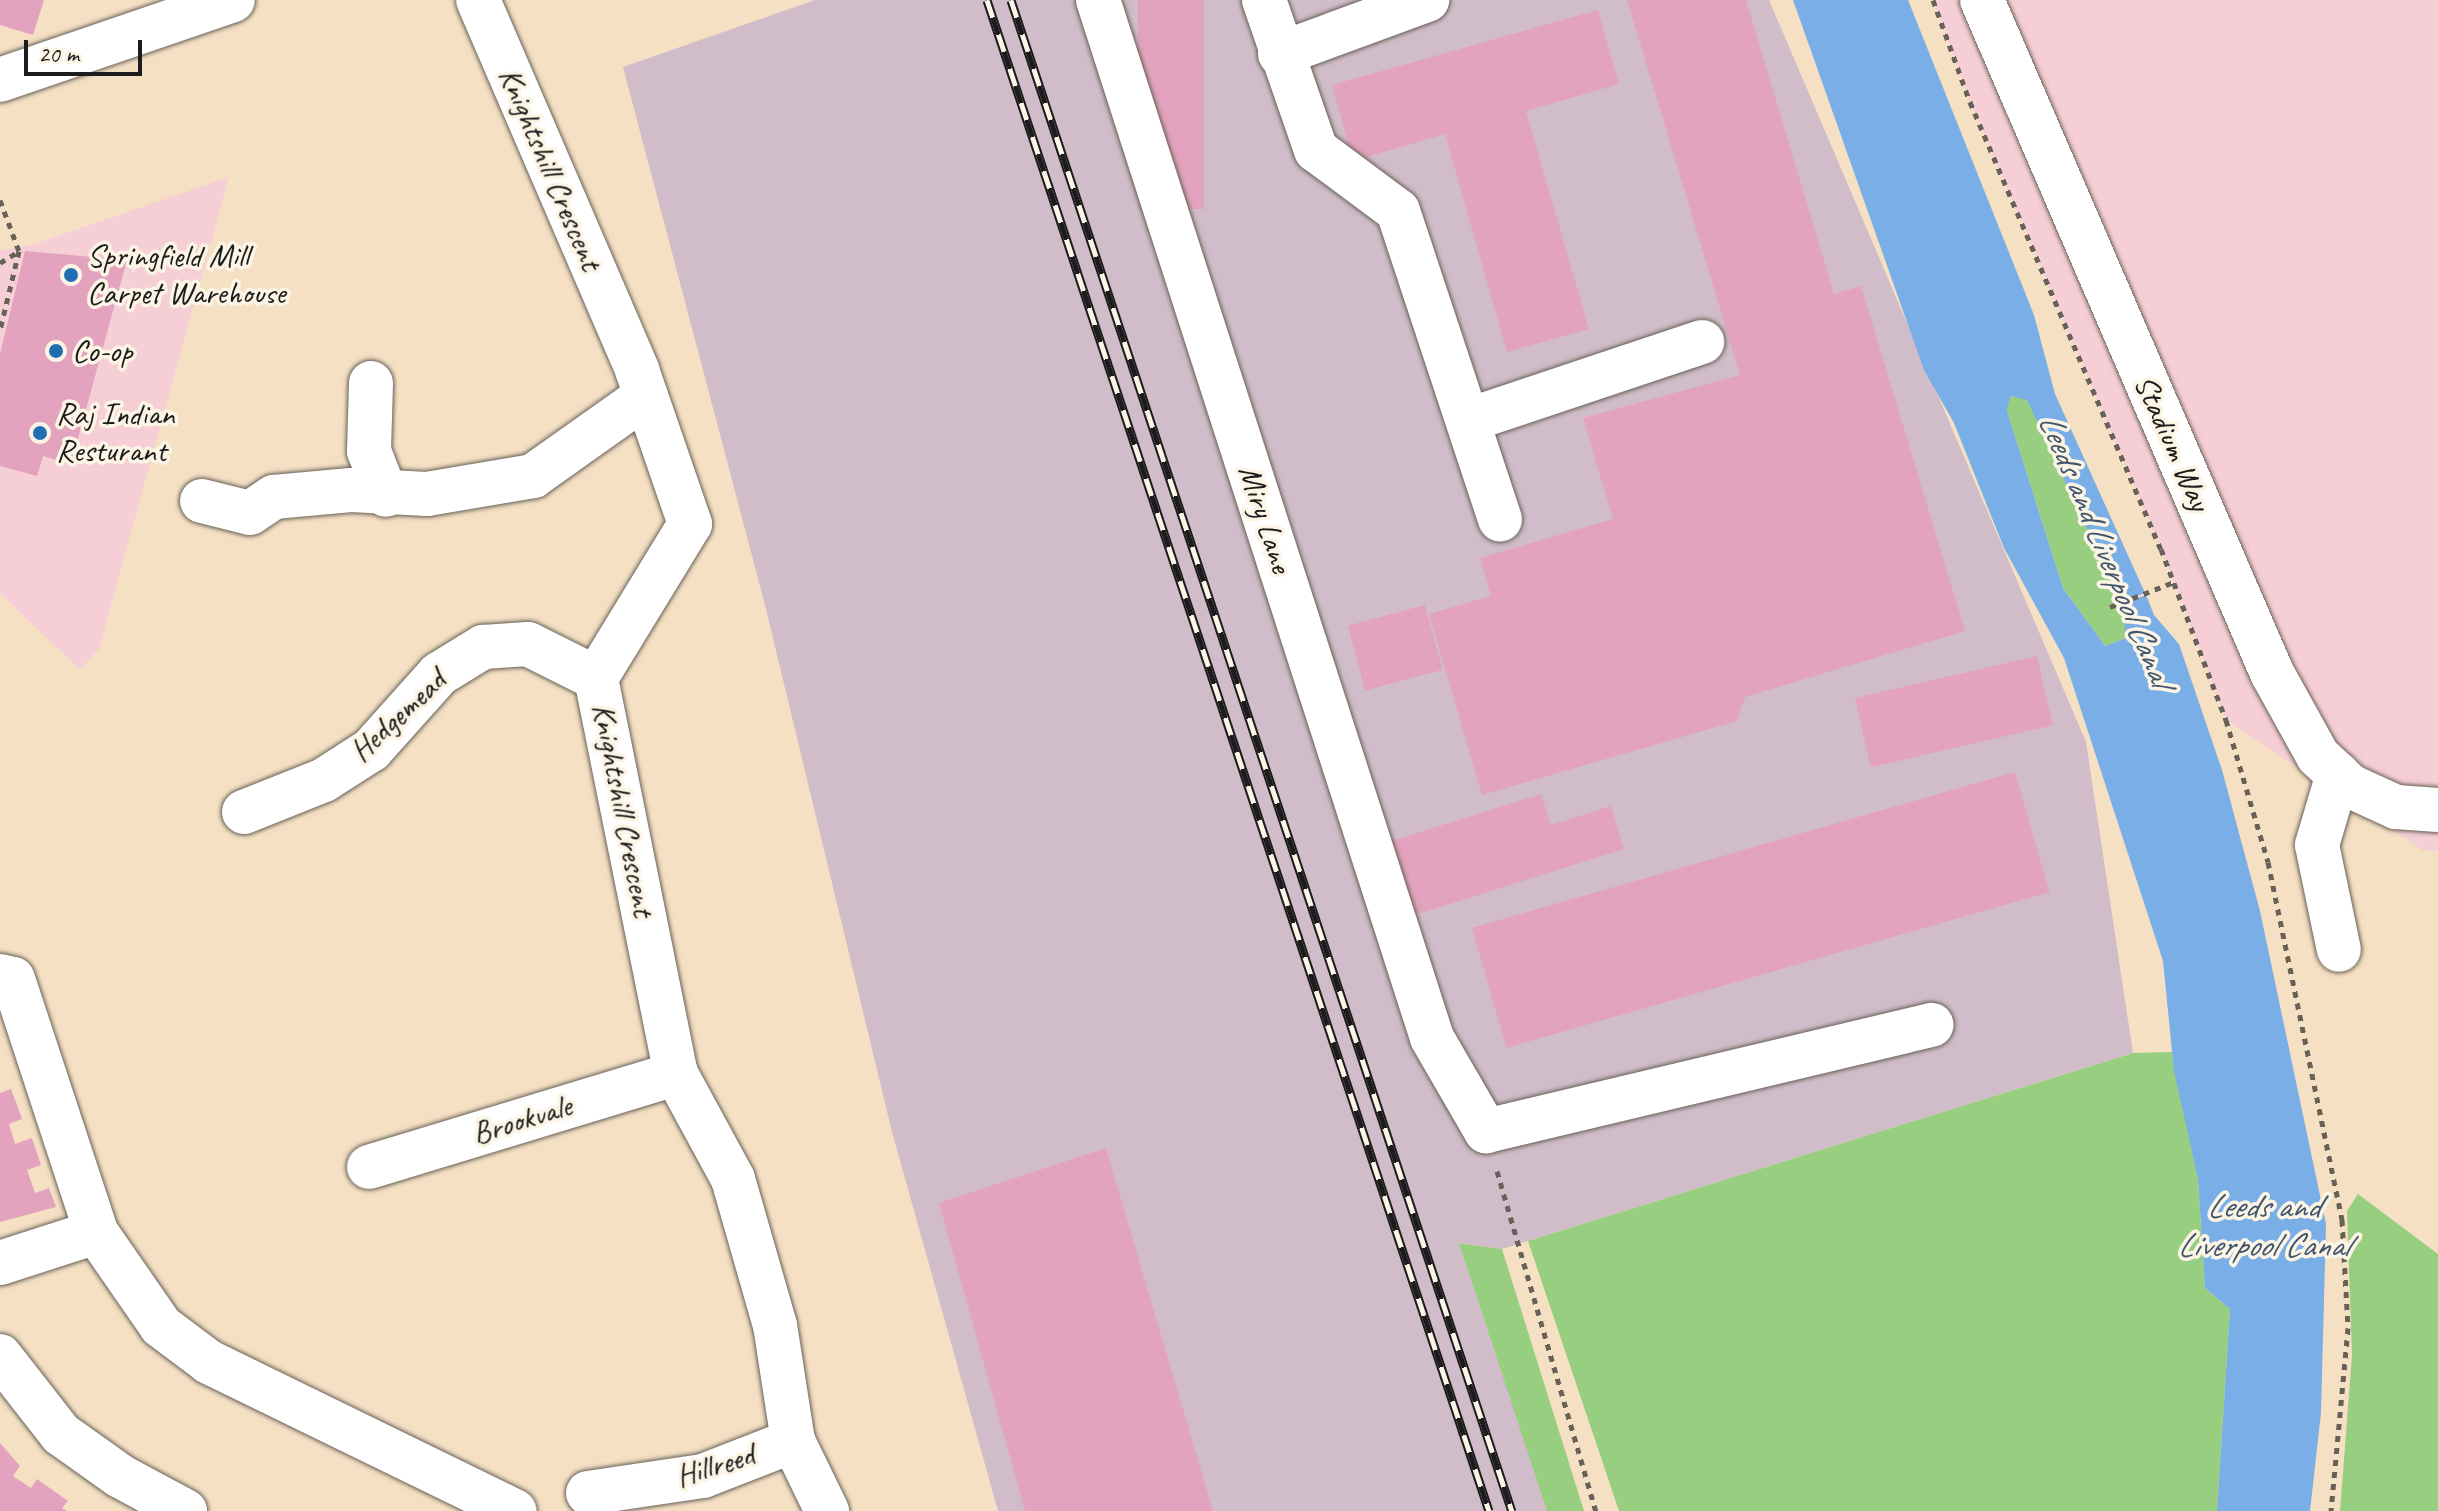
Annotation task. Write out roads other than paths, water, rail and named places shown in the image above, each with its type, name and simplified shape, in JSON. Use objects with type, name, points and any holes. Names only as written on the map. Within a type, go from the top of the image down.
[{"type":"street","points":[[0,80],[233,0]]},
{"type":"street","name":"Knightshill Crescent","points":[[478,0],[646,396],[690,524],[596,678],[676,1074],[733,1179],[775,1325],[793,1441],[827,1511]]},
{"type":"street","name":"Miry Lane","points":[[1098,0],[1432,1038],[1486,1131],[1932,1025]]},
{"type":"street","points":[[1264,0],[1280,54],[1316,150],[1398,211],[1500,520]]},
{"type":"street","points":[[1280,54],[1427,0]]},
{"type":"street","name":"Stadium Way","points":[[1982,0],[2272,673],[2318,756],[2350,786],[2396,807],[2438,810]]},
{"type":"street","points":[[1469,420],[1702,342]]},
{"type":"street","points":[[371,383],[369,451],[386,495]]},
{"type":"street","points":[[202,501],[250,513],[274,497],[351,490],[386,495],[472,489],[533,476],[646,396]]},
{"type":"street","name":"Hedgemead","points":[[244,812],[324,780],[371,750],[439,674],[483,647],[528,644],[596,678]]},
{"type":"street","points":[[2338,774],[2317,845],[2339,950]]},
{"type":"street","points":[[0,976],[13,979],[96,1232],[161,1326],[209,1362],[515,1511]]},
{"type":"street","name":"Brookvale","points":[[369,1167],[676,1074]]},
{"type":"street","points":[[0,1263],[96,1232]]},
{"type":"street","points":[[0,1356],[61,1434],[168,1507]]},
{"type":"street","name":"Hillreed","points":[[588,1493],[703,1476],[793,1441]]},
{"type":"water","name":"Leeds and Liverpool Canal","points":[[1793,0],[1908,0],[2034,315],[2055,394],[2145,593],[2121,602],[2027,400],[2010,396],[2007,411],[2063,588],[2105,646],[2126,638],[2122,604],[2146,595],[2154,615],[2179,644],[2222,770],[2260,911],[2326,1224],[2321,1413],[2310,1511],[2217,1511],[2230,1309],[2205,1288],[2198,1179],[2174,1071],[2163,961],[2064,658],[2004,548],[1954,423],[1924,370]]},
{"type":"railway","points":[[987,0],[1489,1511]]},
{"type":"railway","points":[[1011,0],[1512,1511]]},
{"type":"place","name":"Springfield Mill Carpet Warehouse","points":[[71,275]]},
{"type":"place","name":"Co-op","points":[[56,351]]},
{"type":"place","name":"Raj Indian Resturant","points":[[40,433]]}]
